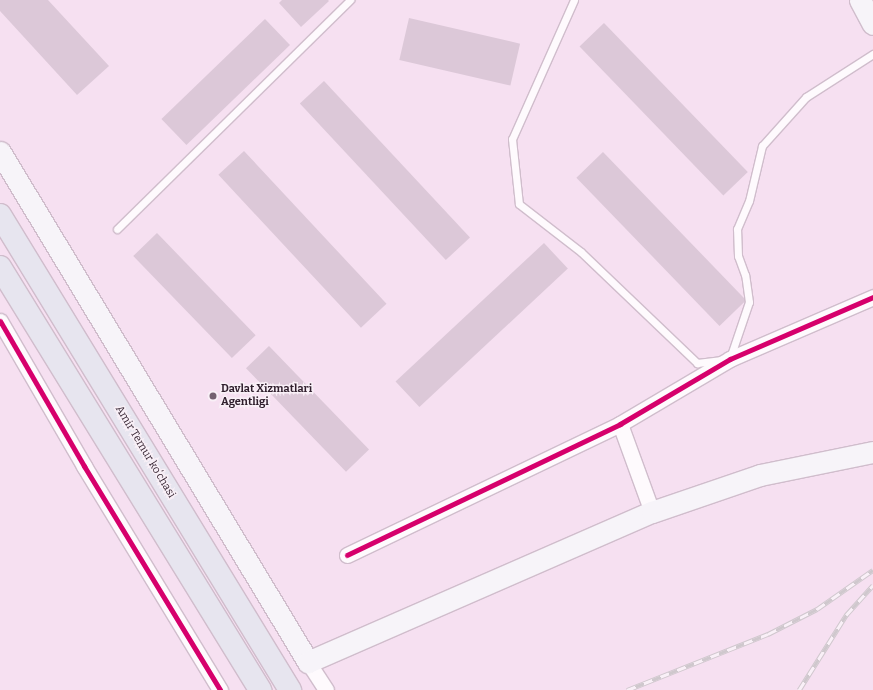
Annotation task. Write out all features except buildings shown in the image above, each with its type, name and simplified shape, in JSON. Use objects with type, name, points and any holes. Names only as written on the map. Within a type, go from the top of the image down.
[{"type":"highway","name":"Amir Temur koʻchasi","points":[[0,215],[290,690]]},
{"type":"highway","points":[[0,267],[260,690]]},
{"type":"main road","points":[[860,0],[873,24]]},
{"type":"main road","points":[[0,152],[308,662],[652,512],[760,476],[873,452]]},
{"type":"street","points":[[347,555],[620,424],[730,359],[873,297]]},
{"type":"street","points":[[0,320],[84,466],[220,690]]},
{"type":"street","points":[[620,424],[652,512]]},
{"type":"street","points":[[308,662],[326,690]]},
{"type":"lane","points":[[117,229],[350,0]]},
{"type":"lane","points":[[574,0],[512,138],[519,204],[581,252],[697,363],[730,359],[749,302],[745,275],[738,256],[737,229],[749,201],[762,146],[806,97],[873,54]]},
{"type":"railway","points":[[627,690],[768,634],[817,609],[873,570]]},
{"type":"railway","points":[[799,690],[846,615],[873,585]]},
{"type":"cycle path","points":[[347,555],[620,424],[730,359],[873,297]]},
{"type":"cycle path","points":[[0,321],[84,466],[220,690]]},
{"type":"place","name":"Davlat Xizmatlari Agentligi","points":[[213,396]]}]
